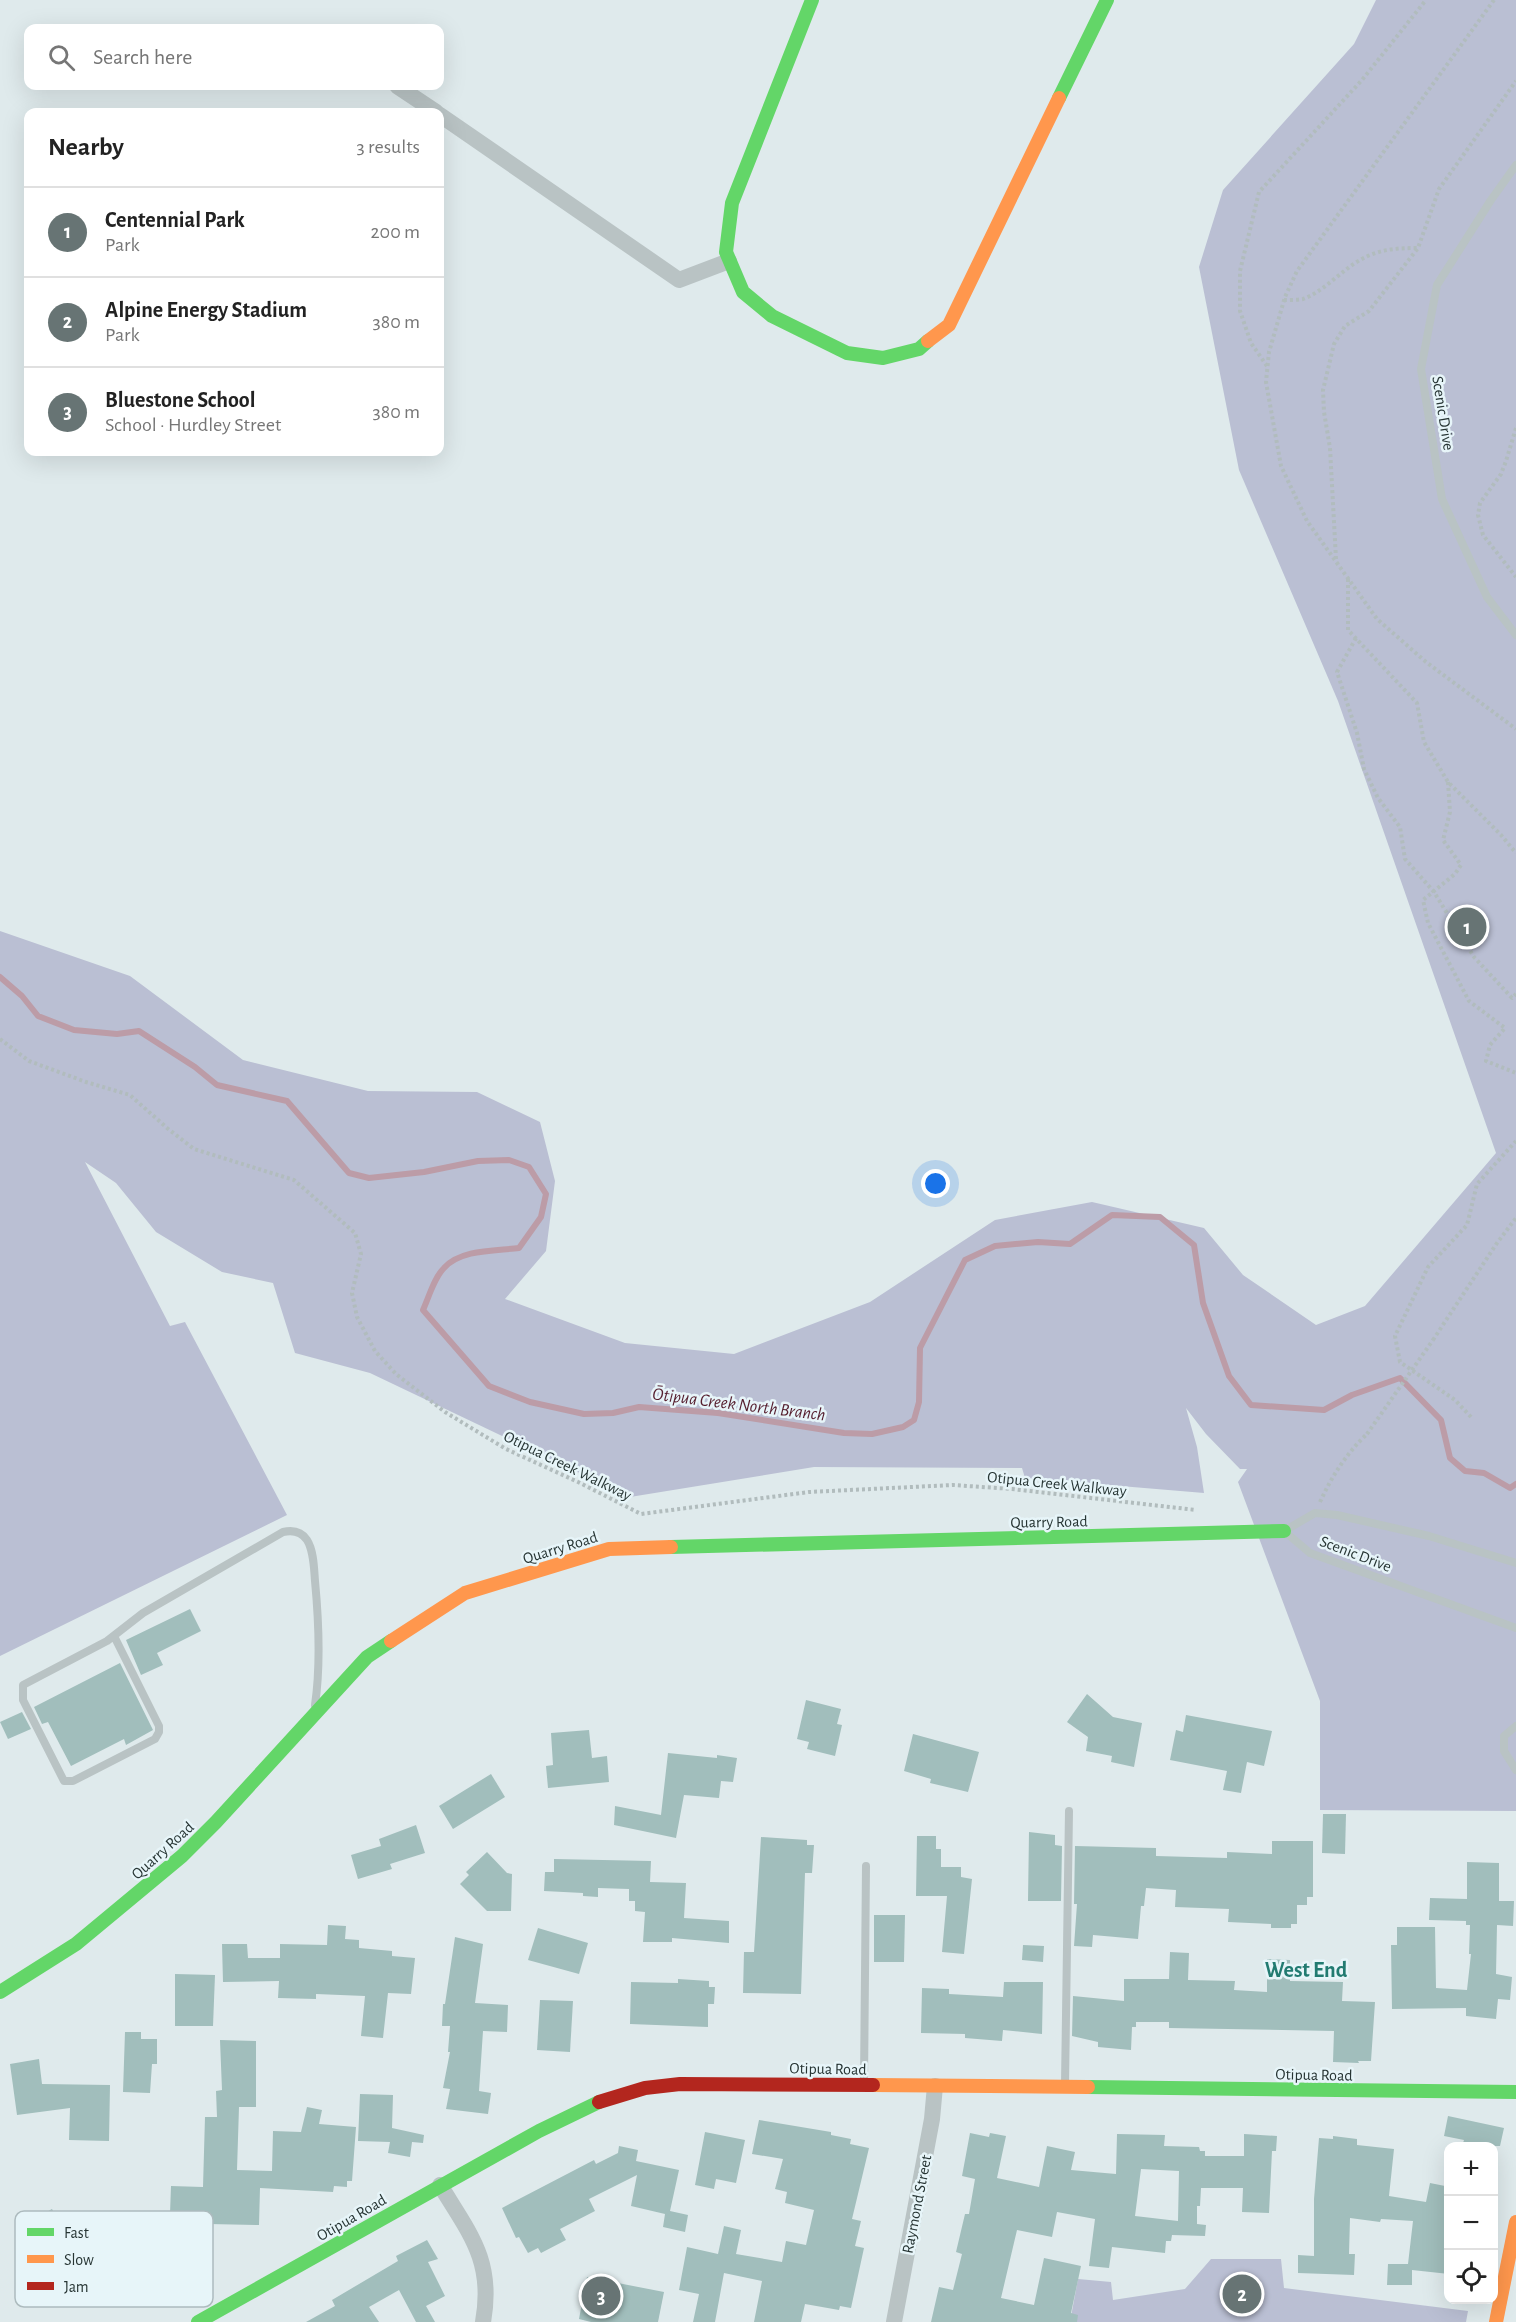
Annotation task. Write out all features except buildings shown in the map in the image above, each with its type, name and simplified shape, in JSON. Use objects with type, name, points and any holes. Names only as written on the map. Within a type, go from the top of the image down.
[{"type":"street","points":[[812,0],[732,203],[726,252],[743,292],[772,316],[847,353],[883,358],[918,349],[949,325],[1107,0]]},
{"type":"street","points":[[403,90],[429,108]]},
{"type":"street","points":[[444,118],[679,280],[729,261]]},
{"type":"street","name":"Quarry Road","points":[[0,1992],[75,1944],[182,1856],[367,1657],[465,1593],[609,1549],[1284,1531]]},
{"type":"street","name":"Otipua Road","points":[[198,2322],[440,2185],[570,2115],[595,2103],[632,2091],[690,2083],[1516,2091]]},
{"type":"street","name":"Raymond Street","points":[[894,2322],[932,2119],[935,2085]]},
{"type":"street","points":[[440,2185],[475,2244],[481,2260],[486,2277],[483,2322]]},
{"type":"street","points":[[1497,2322],[1516,2222]]},
{"type":"lane","name":"Scenic Drive","points":[[1516,165],[1437,285],[1421,369],[1442,499],[1487,597],[1516,635]]},
{"type":"lane","name":"Scenic Drive","points":[[1516,1563],[1371,1521],[1315,1513],[1284,1531],[1311,1553],[1516,1628]]},
{"type":"lane","points":[[114,1636],[159,1725],[159,1732],[155,1739],[73,1781],[64,1781],[23,1700],[23,1685],[114,1636],[143,1613],[283,1532],[292,1531],[301,1534],[308,1541],[311,1552],[318,1620],[319,1665],[314,1714]]},
{"type":"lane","points":[[1516,1726],[1504,1736],[1504,1751],[1516,1770]]},
{"type":"lane","points":[[1065,2087],[1070,1811]]},
{"type":"lane","points":[[864,2085],[866,1866]]},
{"type":"path","points":[[1268,367],[1251,343],[1240,311],[1240,271],[1259,192],[1362,80],[1426,0]]},
{"type":"path","points":[[1494,0],[1297,271],[1284,300],[1269,352],[1266,382],[1269,411],[1281,466],[1307,521],[1348,579],[1377,619],[1426,662],[1516,729]]},
{"type":"path","points":[[1336,562],[1330,448],[1323,390],[1334,344],[1345,326],[1369,311],[1418,248],[1439,189],[1516,81]]},
{"type":"path","points":[[1284,300],[1303,299],[1347,271],[1359,260],[1375,253],[1390,248],[1418,248]]},
{"type":"path","points":[[1516,428],[1506,461],[1500,474],[1480,502],[1478,515],[1483,535],[1516,577]]},
{"type":"path","points":[[1348,579],[1348,630],[1417,703],[1424,742],[1448,783],[1501,834],[1516,853]]},
{"type":"path","points":[[1356,638],[1337,672],[1357,733],[1364,769],[1378,798],[1401,826],[1406,859],[1434,892],[1474,957],[1512,998],[1516,994]]},
{"type":"path","points":[[1448,783],[1450,812],[1443,840],[1461,864],[1455,874],[1424,900],[1428,923],[1469,1000],[1505,1028],[1490,1045],[1486,1061],[1516,1073]]},
{"type":"path","name":"Otipua Creek Walkway","points":[[0,1039],[29,1061],[130,1095],[194,1149],[294,1180],[355,1233],[361,1254],[352,1293],[357,1317],[375,1351],[396,1374],[445,1412],[506,1449],[641,1514],[809,1492],[953,1485],[1197,1510]]},
{"type":"path","points":[[1471,1417],[1455,1400],[1400,1362],[1395,1336],[1428,1267],[1467,1225],[1478,1184],[1516,1141]]},
{"type":"path","points":[[1315,1513],[1332,1477],[1349,1452],[1367,1434],[1516,1218]]},
{"type":"shaded area","points":[[1376,0],[1516,0],[1516,1811],[1320,1810],[1320,1701],[1238,1482],[1247,1469],[1240,1469],[1206,1434],[1186,1408],[1197,1447],[1204,1493],[1025,1478],[1022,1468],[814,1467],[630,1497],[370,1373],[295,1353],[273,1283],[222,1272],[156,1232],[116,1183],[85,1162],[170,1326],[185,1322],[287,1515],[0,1656],[0,931],[130,976],[243,1060],[368,1091],[477,1092],[540,1122],[555,1181],[546,1251],[505,1299],[625,1343],[734,1354],[870,1302],[995,1220],[1092,1202],[1204,1228],[1243,1275],[1316,1325],[1365,1306],[1496,1153],[1338,701],[1239,470],[1199,267],[1223,190],[1354,44]]},
{"type":"shaded area","points":[[1211,2259],[1281,2259],[1284,2288],[1468,2311],[1466,2322],[1070,2322],[1078,2279],[1111,2282],[1113,2300],[1185,2289]]},
{"type":"waterway","name":"Ōtipua Creek North Branch","points":[[0,977],[22,996],[38,1016],[74,1030],[117,1034],[139,1031],[195,1067],[217,1085],[287,1101],[349,1173],[369,1178],[424,1172],[478,1161],[509,1160],[529,1167],[546,1194],[541,1217],[519,1248],[469,1254],[451,1262],[437,1277],[423,1310],[489,1386],[530,1402],[584,1414],[613,1413],[639,1407],[718,1413],[844,1433],[872,1434],[903,1427],[914,1420],[919,1402],[920,1348],[965,1260],[995,1246],[1038,1242],[1070,1244],[1112,1215],[1160,1217],[1194,1245],[1203,1303],[1229,1376],[1251,1405],[1324,1410],[1352,1395],[1400,1378],[1441,1420],[1450,1458],[1465,1471],[1484,1473],[1510,1488],[1516,1484]]},
{"type":"traffic: fast","points":[[812,0],[732,203],[726,252],[743,292],[772,316],[847,353],[883,358],[919,349],[928,341]]},
{"type":"traffic: fast","points":[[1059,98],[1107,0]]},
{"type":"traffic: fast","points":[[671,1547],[1284,1531]]},
{"type":"traffic: fast","points":[[0,1992],[76,1944],[182,1856],[367,1657],[391,1641]]},
{"type":"traffic: fast","points":[[1088,2087],[1516,2092]]},
{"type":"traffic: fast","points":[[198,2322],[539,2131],[599,2102]]},
{"type":"traffic: slow","points":[[928,341],[949,325],[1059,98]]},
{"type":"traffic: slow","points":[[391,1641],[465,1593],[609,1549],[671,1547]]},
{"type":"traffic: slow","points":[[873,2085],[1088,2087]]},
{"type":"traffic: slow","points":[[1496,2322],[1516,2222]]},
{"type":"traffic: jam","points":[[599,2102],[645,2088],[680,2084],[873,2085]]},
{"type":"place","name":"Centennial Park","points":[[1467,927]]},
{"type":"place","name":"Alpine Energy Stadium","points":[[1242,2294]]},
{"type":"place","name":"Bluestone School","points":[[601,2296]]},
{"type":"district","name":"West End","points":[[1306,1969]]}]
